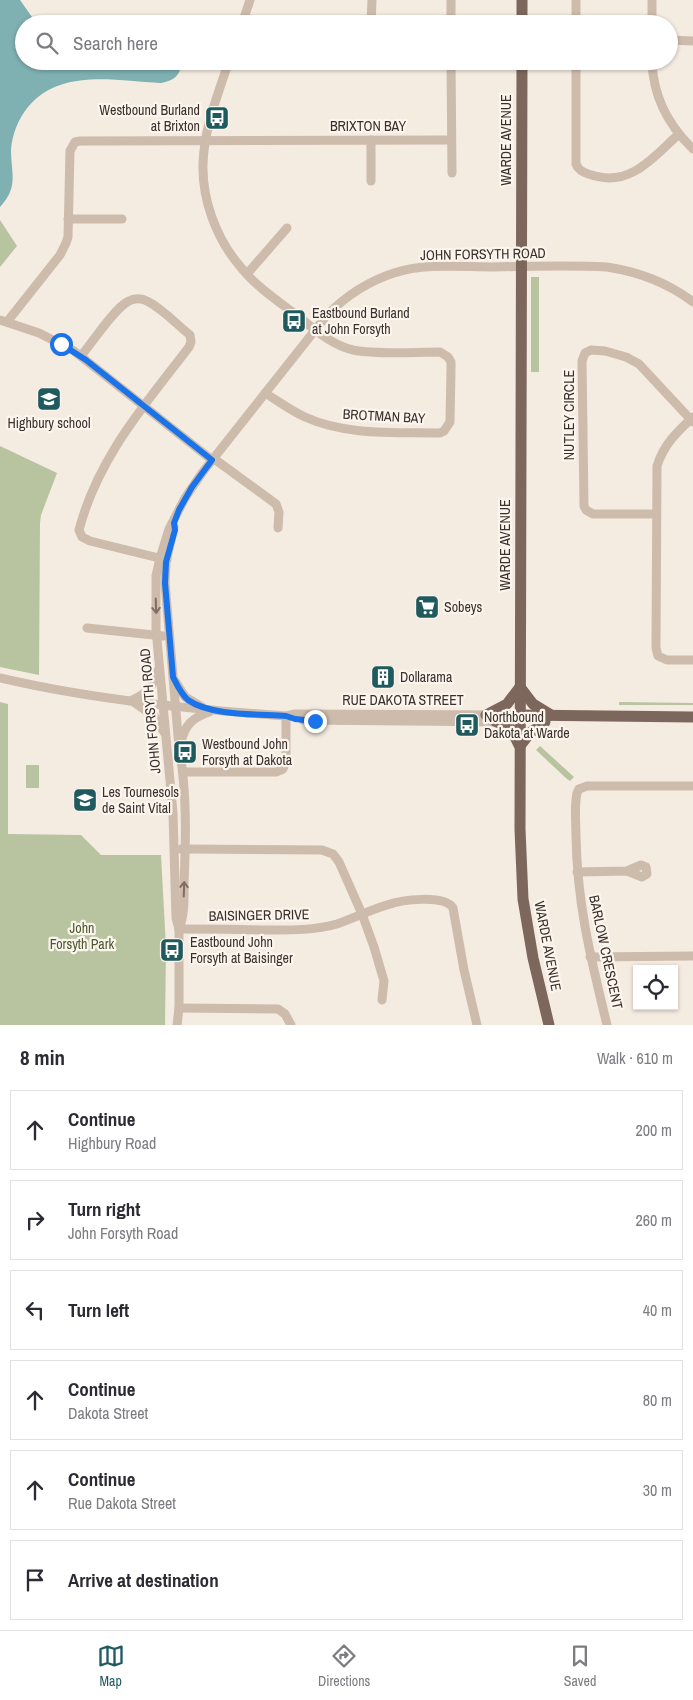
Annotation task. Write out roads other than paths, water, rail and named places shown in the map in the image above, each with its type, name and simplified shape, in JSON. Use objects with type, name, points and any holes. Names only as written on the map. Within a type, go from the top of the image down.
[{"type":"main road","points":[[522,0],[522,15]]},
{"type":"main road","name":"WARDE AVENUE","points":[[522,70],[520,829],[523,899],[533,958],[550,1025]]},
{"type":"main road","points":[[520,688],[549,719],[530,733],[520,746],[511,729],[491,718],[507,704],[520,688]]},
{"type":"main road","points":[[520,718],[607,722],[693,717]]},
{"type":"street","points":[[245,15],[250,0]]},
{"type":"street","points":[[372,0],[372,15]]},
{"type":"street","points":[[451,0],[451,15]]},
{"type":"street","points":[[576,0],[576,15]]},
{"type":"street","points":[[652,0],[652,15]]},
{"type":"street","points":[[678,40],[693,41]]},
{"type":"street","points":[[226,70],[206,140],[203,165],[209,210],[221,238],[239,266],[268,294],[315,330]]},
{"type":"street","points":[[451,70],[452,173]]},
{"type":"street","points":[[576,70],[576,164],[581,171],[601,178],[625,177],[638,170],[679,134]]},
{"type":"street","points":[[652,70],[659,100],[670,123],[693,149]]},
{"type":"street","points":[[371,140],[371,181]]},
{"type":"street","name":"BRIXTON BAY","points":[[68,219],[70,151],[75,142],[451,140]]},
{"type":"street","points":[[122,219],[68,219],[66,243],[60,255],[4,321],[45,336],[81,356],[212,459],[276,504],[280,512],[278,528]]},
{"type":"street","points":[[247,274],[287,228]]},
{"type":"street","name":"JOHN FORSYTH ROAD","points":[[177,1025],[179,1008],[179,929],[176,918],[173,813],[163,706],[160,636],[155,598],[169,529],[174,523],[185,498],[212,459],[327,314],[357,290],[395,273],[425,268],[595,266],[625,270],[660,281],[674,288],[693,302]]},
{"type":"street","points":[[81,356],[124,304],[141,298],[152,304],[190,334],[191,342],[126,429],[100,472],[79,530],[82,537],[90,541],[163,559]]},
{"type":"street","name":"BROTMAN BAY","points":[[265,392],[305,417],[341,429],[440,432],[447,428],[450,422],[451,362],[445,354],[440,352],[372,352],[352,350],[315,330]]},
{"type":"street","name":"NUTLEY CIRCLE","points":[[656,514],[593,514],[586,510],[584,506],[582,362],[585,352],[592,350],[604,351],[626,357],[639,364],[692,419]]},
{"type":"street","points":[[692,419],[673,436],[661,455],[656,475],[656,652],[663,659],[693,660]]},
{"type":"street","name":"JOHN FORSYTH ROAD","points":[[163,559],[179,747],[183,772],[185,849],[183,917],[179,929]]},
{"type":"street","points":[[87,628],[160,636]]},
{"type":"street","points":[[130,701],[151,689],[160,664]]},
{"type":"street","points":[[173,677],[186,698],[195,704],[212,710]]},
{"type":"street","points":[[0,678],[163,706],[212,710]]},
{"type":"street","points":[[130,701],[154,716],[166,739]]},
{"type":"street","points":[[179,747],[187,725],[199,716],[212,710]]},
{"type":"street","name":"RUE DAKOTA STREET","points":[[212,710],[286,716],[315,721],[520,718]]},
{"type":"street","name":"JOHN FORSYTH ROAD","points":[[183,772],[276,772],[282,769],[286,761],[286,716]]},
{"type":"street","name":"BARLOW CRESCENT","points":[[607,1025],[590,957],[581,907],[577,872],[576,797],[579,789],[587,786],[693,786]]},
{"type":"street","points":[[174,849],[328,851],[333,854],[362,914],[374,947],[384,981],[382,1000]]},
{"type":"street","points":[[577,872],[627,871]]},
{"type":"street","name":"BAISINGER DRIVE","points":[[179,929],[299,930],[330,926],[388,904],[415,900],[441,901],[452,905],[464,970],[477,1025]]},
{"type":"street","points":[[590,957],[693,956]]},
{"type":"street","points":[[179,1008],[278,1009],[285,1014],[291,1025]]},
{"type":"water","points":[[0,0],[20,0],[31,15],[15,15],[15,70],[180,70],[178,75],[161,83],[107,79],[90,80],[72,82],[56,87],[41,95],[28,107],[16,127],[11,150],[12,186],[6,200],[0,207]]},
{"type":"place","name":"Westbound Burland at Brixton","points":[[217,118]]},
{"type":"place","name":"Eastbound Burland at John Forsyth","points":[[294,321]]},
{"type":"place","name":"Highbury school","points":[[49,399]]},
{"type":"place","name":"Sobeys","points":[[427,607]]},
{"type":"place","name":"Dollarama","points":[[383,677]]},
{"type":"place","name":"Northbound Dakota at Warde","points":[[467,725]]},
{"type":"place","name":"Westbound John Forsyth at Dakota","points":[[185,752]]},
{"type":"place","name":"Les Tournesols de Saint Vital","points":[[85,800]]},
{"type":"place","name":"Eastbound John Forsyth at Baisinger","points":[[172,950]]},
{"type":"park label","name":"John Forsyth Park","points":[[82,936]]}]
